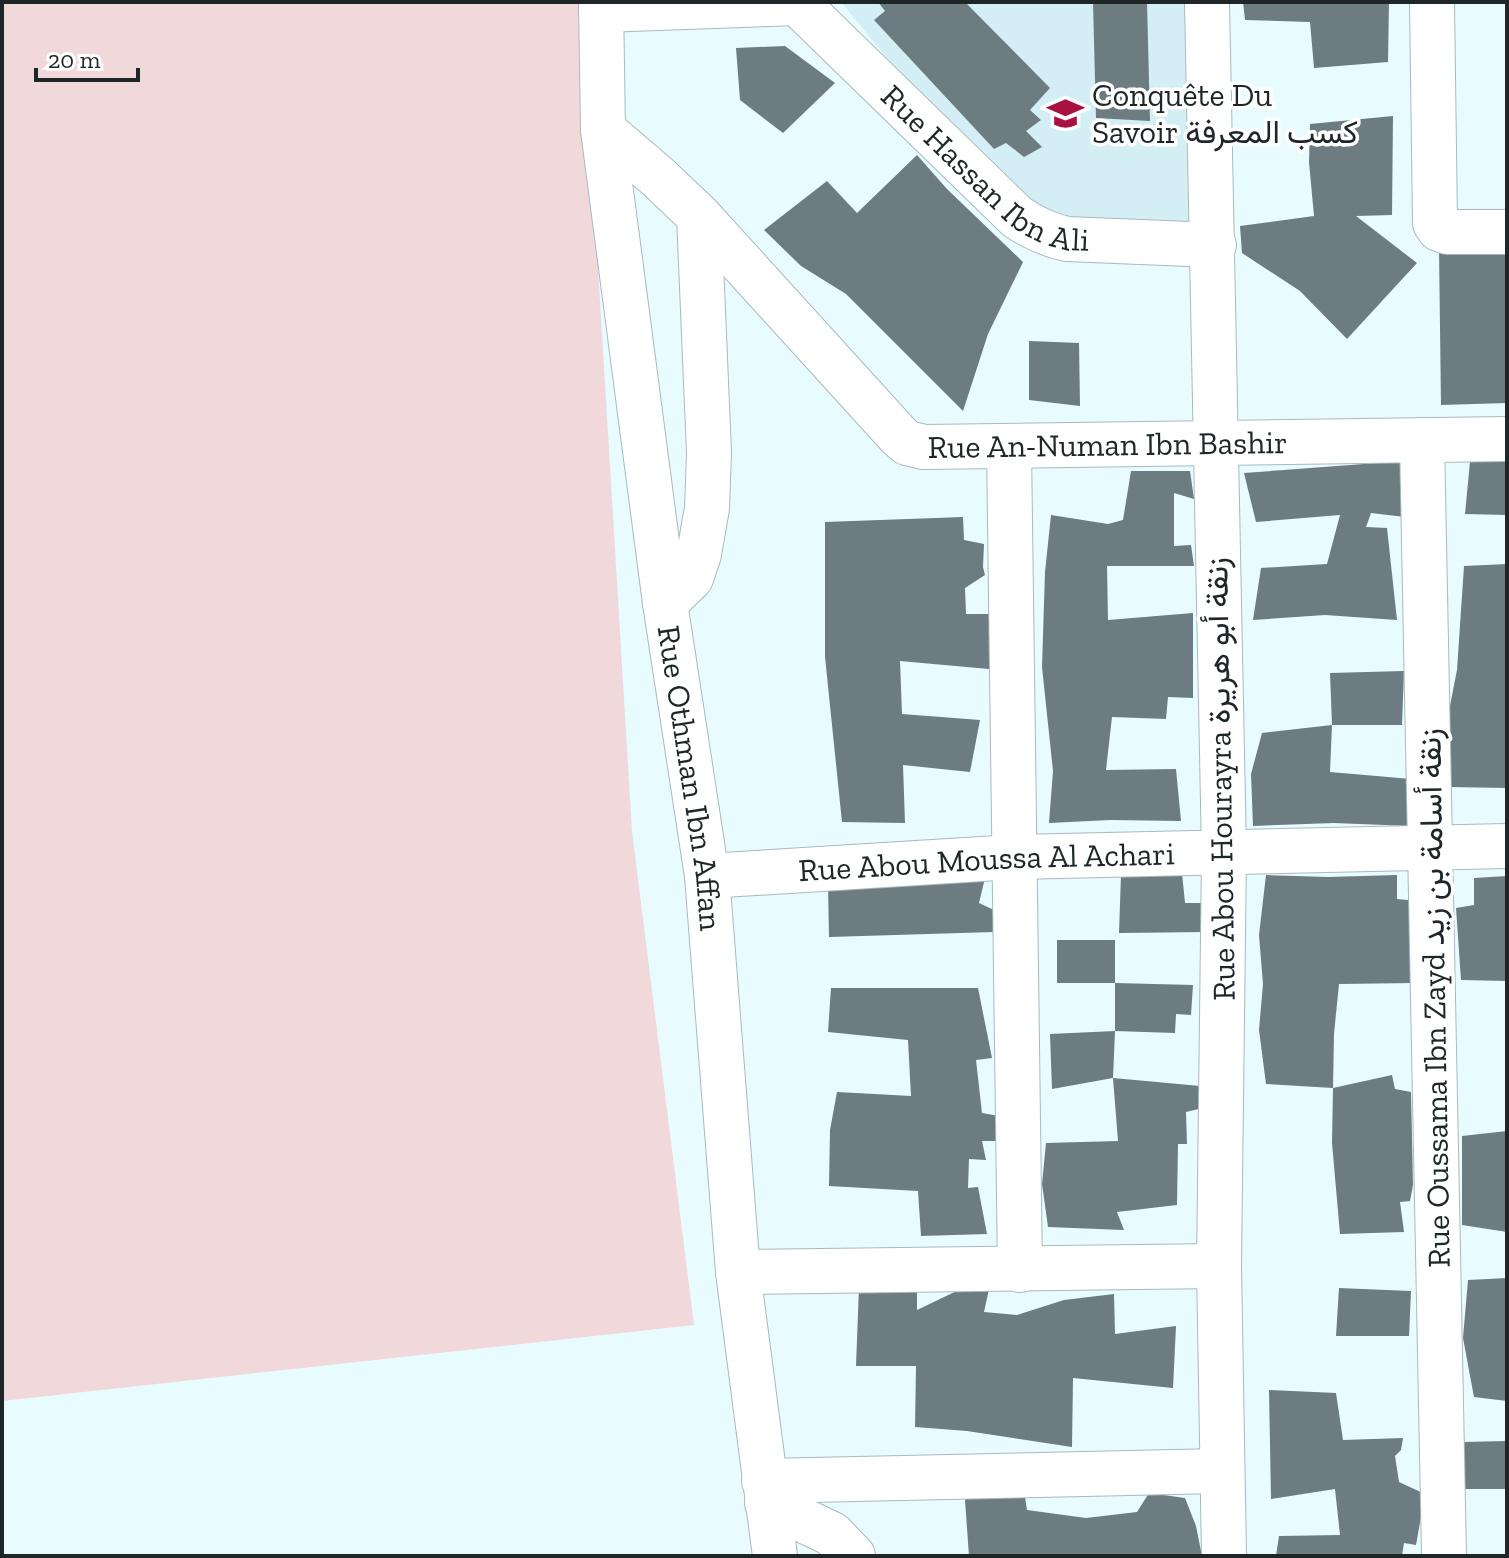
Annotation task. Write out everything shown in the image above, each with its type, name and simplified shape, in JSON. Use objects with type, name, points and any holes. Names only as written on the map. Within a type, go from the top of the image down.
[{"type":"street","name":"Rue Hassan Ibn Ali","points":[[601,6],[796,2],[1028,225],[1067,239],[1214,245]]},
{"type":"street","name":"Rue Abou Hourayra زنقة أبو هريرة","points":[[1207,2],[1224,853],[1219,1266],[1220,1471],[1224,1556]]},
{"type":"street","points":[[1432,2],[1434,219],[1439,229],[1447,232],[1507,232]]},
{"type":"street","name":"Rue Othman Ibn Affan","points":[[601,6],[603,130],[665,603],[707,876],[738,1272],[775,1556]]},
{"type":"street","name":"Rue An-Numan Ibn Bashir","points":[[603,130],[699,216],[907,443],[924,447],[1009,447],[1507,439]]},
{"type":"street","points":[[665,603],[691,578],[699,554],[707,508],[709,453],[699,216]]},
{"type":"street","name":"Rue Oussama Ibn Zayd زنقة أسامة بن زيد","points":[[1422,440],[1444,1556]]},
{"type":"street","points":[[1009,447],[1020,1270]]},
{"type":"street","name":"Rue Abou Moussa Al Achari","points":[[707,876],[1014,857],[1507,846]]},
{"type":"street","points":[[738,1272],[1219,1266]]},
{"type":"street","points":[[766,1492],[1220,1471]]},
{"type":"street","points":[[766,1492],[832,1534],[853,1556]]},
{"type":"shaded area","points":[[2,2],[582,2],[632,831],[694,1325],[2,1401]]},
{"type":"shaded area","name":"Conquête Du Savoir كسب المعرفة","points":[[841,2],[1198,2],[1199,236],[1024,224]]},
{"type":"building","points":[[878,2],[965,2],[1050,88],[1030,110],[1041,120],[1026,131],[1042,147],[1024,157],[1006,143],[994,149],[874,20],[885,11]]},
{"type":"building","points":[[1093,2],[1147,2],[1150,121],[1096,118]]},
{"type":"building","points":[[1243,2],[1389,2],[1388,62],[1314,68],[1310,22],[1245,20]]},
{"type":"building","points":[[785,46],[835,83],[783,133],[740,100],[736,48]]},
{"type":"building","points":[[1393,116],[1392,215],[1356,216],[1417,263],[1347,339],[1300,291],[1242,253],[1240,226],[1314,216],[1309,162],[1310,124]]},
{"type":"building","points":[[917,155],[947,189],[1023,262],[988,334],[963,411],[846,294],[801,266],[764,230],[827,181],[857,213]]},
{"type":"building","points":[[1439,247],[1507,247],[1507,403],[1441,405]]},
{"type":"building","points":[[1029,341],[1079,343],[1080,406],[1029,400]]},
{"type":"building","points":[[1404,461],[1405,517],[1371,513],[1366,527],[1387,528],[1397,620],[1325,615],[1253,620],[1261,568],[1327,564],[1340,515],[1256,522],[1244,473]]},
{"type":"building","points":[[1470,462],[1507,462],[1507,515],[1465,514]]},
{"type":"building","points":[[1131,471],[1190,471],[1194,499],[1174,493],[1174,546],[1191,545],[1194,566],[1107,566],[1108,620],[1193,613],[1193,698],[1168,697],[1166,719],[1112,717],[1106,770],[1176,769],[1181,821],[1049,823],[1053,771],[1042,667],[1045,572],[1051,515],[1108,524],[1123,520]]},
{"type":"building","points":[[963,517],[964,540],[984,544],[985,575],[965,588],[966,614],[991,614],[989,669],[900,661],[902,714],[980,720],[970,772],[903,765],[905,823],[842,822],[825,657],[825,522]]},
{"type":"building","points":[[1507,564],[1507,788],[1449,787],[1447,721],[1457,670],[1464,566]]},
{"type":"building","points":[[1404,671],[1402,725],[1332,725],[1330,673]]},
{"type":"building","points":[[1332,725],[1330,772],[1411,779],[1410,826],[1334,823],[1253,826],[1251,774],[1262,733]]},
{"type":"building","points":[[1182,873],[1185,903],[1207,903],[1206,932],[1119,933],[1121,875]]},
{"type":"building","points":[[1266,875],[1397,875],[1397,899],[1418,901],[1414,983],[1339,984],[1333,1088],[1266,1084],[1259,1030],[1263,984],[1259,935]]},
{"type":"building","points":[[1507,876],[1507,981],[1461,980],[1456,908],[1474,905],[1474,878]]},
{"type":"building","points":[[985,878],[979,903],[996,911],[994,932],[829,937],[828,885]]},
{"type":"building","points":[[1057,940],[1115,940],[1115,983],[1057,983]]},
{"type":"building","points":[[1115,983],[1193,985],[1191,1015],[1176,1014],[1175,1033],[1115,1031]]},
{"type":"building","points":[[831,988],[978,988],[992,1058],[976,1060],[982,1113],[999,1116],[1001,1141],[982,1141],[986,1160],[969,1159],[968,1188],[978,1187],[987,1234],[921,1236],[918,1191],[829,1186],[830,1130],[837,1092],[911,1096],[908,1040],[828,1032]]},
{"type":"building","points":[[1115,1031],[1113,1078],[1052,1089],[1050,1034]]},
{"type":"building","points":[[1392,1075],[1395,1089],[1411,1092],[1413,1185],[1410,1201],[1400,1202],[1404,1232],[1340,1234],[1332,1143],[1333,1088]]},
{"type":"building","points":[[1113,1078],[1200,1086],[1203,1108],[1186,1112],[1187,1144],[1178,1144],[1177,1205],[1117,1212],[1124,1230],[1048,1227],[1042,1184],[1046,1143],[1118,1141]]},
{"type":"building","points":[[1507,1131],[1507,1232],[1462,1225],[1462,1136]]},
{"type":"building","points":[[1507,1278],[1507,1401],[1474,1397],[1463,1338],[1468,1280]]},
{"type":"building","points":[[917,1286],[917,1310],[965,1287],[989,1289],[984,1312],[1017,1315],[1064,1300],[1114,1294],[1115,1334],[1176,1326],[1173,1388],[1073,1378],[1072,1447],[967,1431],[915,1427],[916,1366],[856,1366],[859,1287]]},
{"type":"building","points":[[1339,1288],[1411,1291],[1409,1336],[1336,1336]]},
{"type":"building","points":[[1269,1390],[1336,1393],[1343,1440],[1403,1438],[1401,1450],[1395,1456],[1399,1482],[1425,1494],[1416,1545],[1404,1543],[1402,1556],[1276,1556],[1279,1536],[1340,1535],[1335,1489],[1271,1499]]},
{"type":"building","points":[[1507,1441],[1507,1489],[1465,1489],[1463,1442]]},
{"type":"building","points":[[980,1485],[1025,1497],[1027,1510],[1086,1518],[1137,1512],[1149,1493],[1185,1498],[1196,1526],[1202,1556],[969,1556],[965,1500]]},
{"type":"place","name":"Conquête Du Savoir كسب المعرفة","points":[[1066,113]]}]
